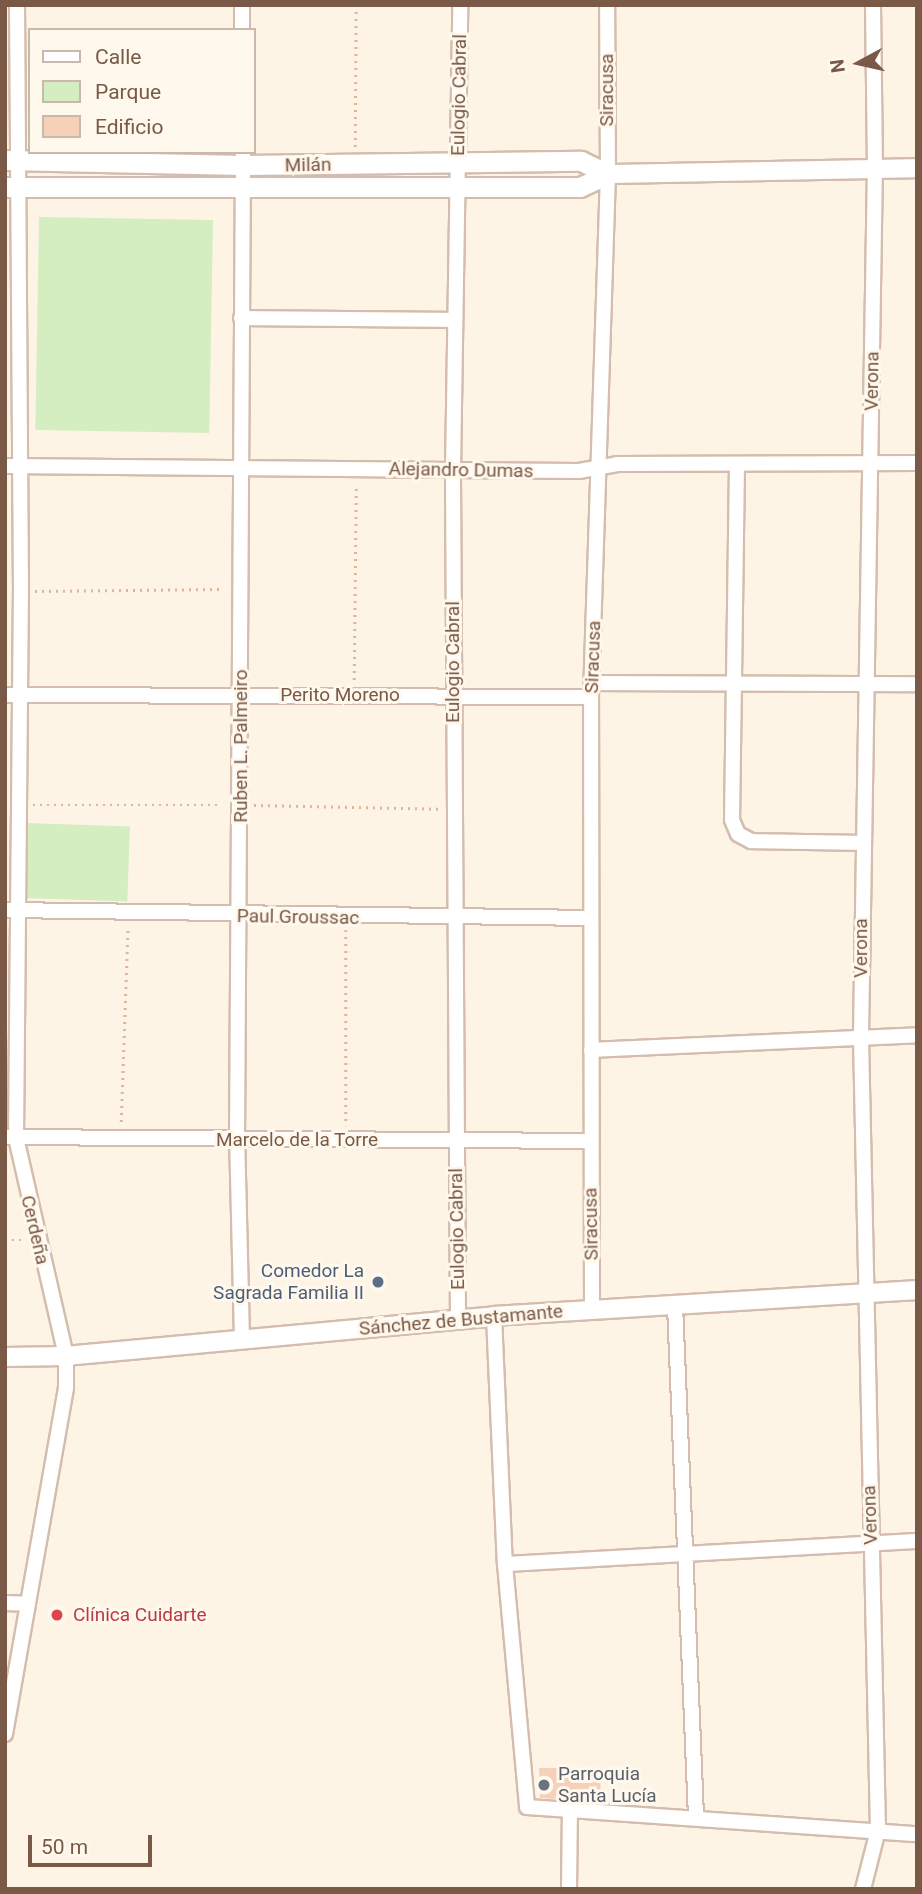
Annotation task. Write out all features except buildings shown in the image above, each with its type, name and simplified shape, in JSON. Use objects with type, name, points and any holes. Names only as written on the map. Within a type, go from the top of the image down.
[{"type":"main road","name":"Milán","points":[[11,160],[243,159],[355,164],[581,161],[607,174]]},
{"type":"main road","name":"Milán","points":[[10,187],[580,187],[607,174]]},
{"type":"street","name":"Cerdeña","points":[[5,1734],[66,1388],[66,1356],[10,1138],[13,695],[21,591],[13,466],[10,187],[17,5]]},
{"type":"street","points":[[242,5],[243,28]]},
{"type":"street","name":"Eulogio Cabral","points":[[458,1319],[453,471],[460,5]]},
{"type":"street","name":"Siracusa","points":[[592,1309],[592,690],[601,466],[607,174],[607,5]]},
{"type":"street","name":"Verona","points":[[863,1889],[878,1830],[864,1293],[861,1036],[861,843],[875,167],[873,5]]},
{"type":"street","name":"Ruben L. Palmeiro","points":[[242,1339],[237,1141],[242,696],[243,159]]},
{"type":"street","name":"Milán","points":[[607,174],[917,168]]},
{"type":"street","points":[[241,318],[454,320]]},
{"type":"street","name":"Alejandro Dumas","points":[[13,466],[579,471],[601,466],[917,463]]},
{"type":"street","points":[[737,464],[732,820],[738,834],[751,841],[861,843]]},
{"type":"street","name":"Perito Moreno","points":[[13,695],[453,695],[733,683],[917,684]]},
{"type":"street","name":"Paul Groussac","points":[[11,910],[346,918],[590,918]]},
{"type":"street","points":[[591,1051],[917,1035]]},
{"type":"street","name":"Marcelo de la Torre","points":[[10,1138],[590,1141]]},
{"type":"street","name":"Sánchez de Bustamante","points":[[5,1357],[66,1356],[495,1316],[917,1290]]},
{"type":"street","points":[[675,1305],[688,1557],[696,1816]]},
{"type":"street","points":[[495,1316],[505,1564],[527,1807],[696,1816],[917,1833]]},
{"type":"street","points":[[505,1564],[688,1557],[917,1541]]},
{"type":"street","points":[[5,1603],[28,1604]]},
{"type":"street","points":[[569,1889],[570,1810]]},
{"type":"path","points":[[355,164],[356,5]]},
{"type":"path","points":[[354,694],[356,469]]},
{"type":"path","points":[[21,591],[241,588]]},
{"type":"path","points":[[121,1139],[128,912]]},
{"type":"path","points":[[346,918],[346,1140]]},
{"type":"path","points":[[5,1240],[37,1240]]},
{"type":"green space","points":[[39,217],[213,220],[209,433],[35,430]]},
{"type":"green space","points":[[27,823],[130,827],[127,902],[24,898]]},
{"type":"place","name":"Comedor La Sagrada Familia II","points":[[378,1282]]},
{"type":"place","name":"Clínica Cuidarte","points":[[57,1615]]},
{"type":"place","name":"Parroquia Santa Lucía","points":[[544,1785]]}]
